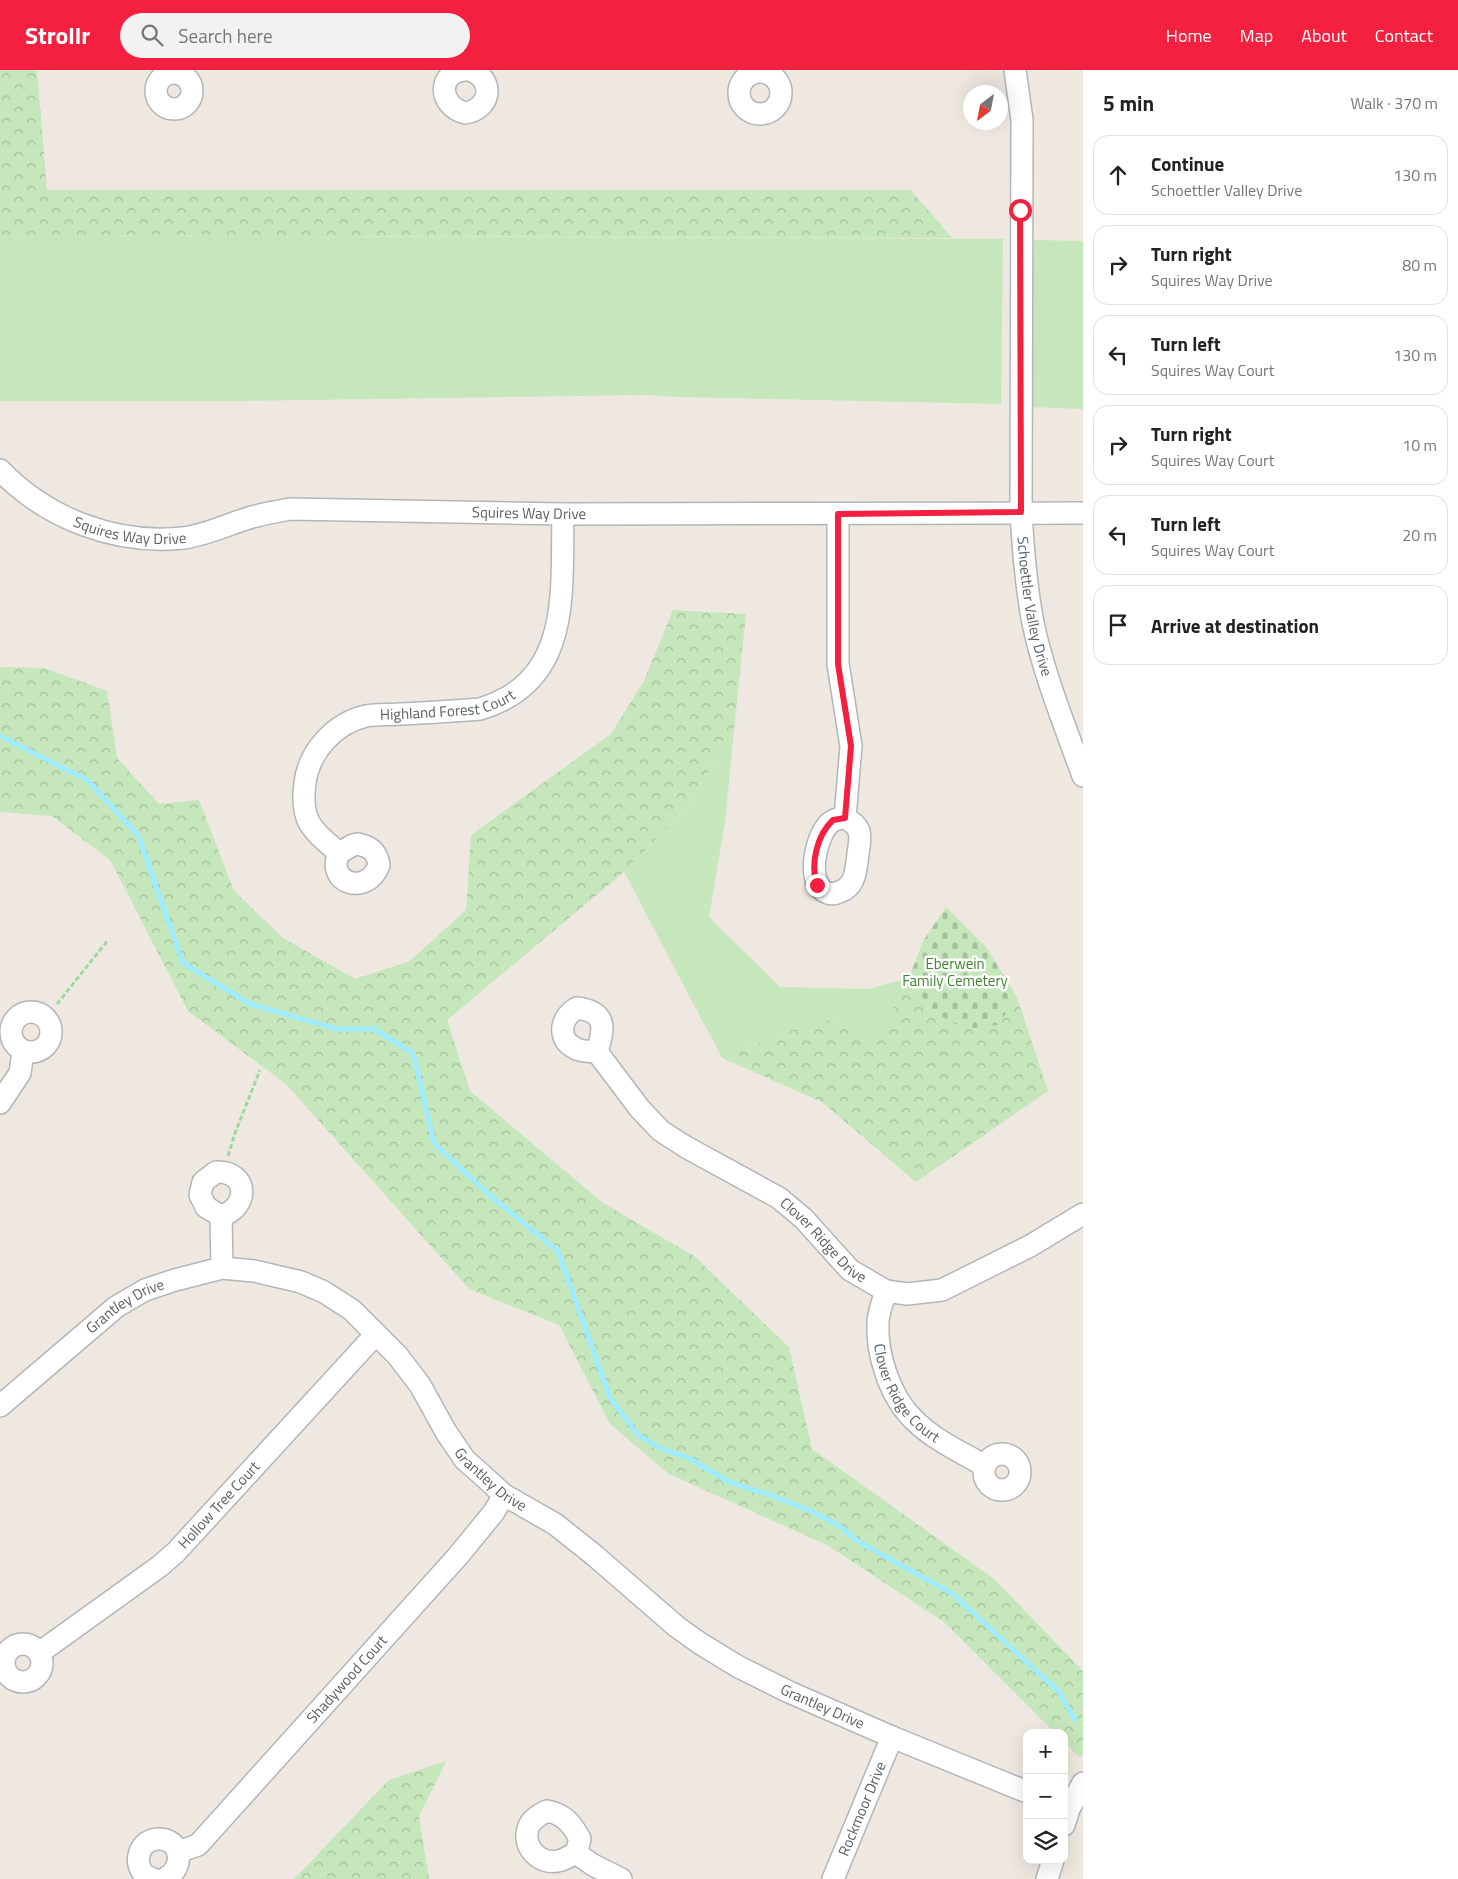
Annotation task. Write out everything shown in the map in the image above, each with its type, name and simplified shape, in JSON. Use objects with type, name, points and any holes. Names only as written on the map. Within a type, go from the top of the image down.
[{"type":"street","name":"Schoettler Valley Drive","points":[[1015,70],[1022,120],[1021,512],[1024,569],[1034,624],[1048,675],[1083,776]]},
{"type":"street","name":"Squires Way Drive","points":[[0,470],[38,502],[63,516],[116,535],[148,538],[184,538],[256,516],[290,509],[563,514],[1083,513]]},
{"type":"street","name":"Highland Forest Court","points":[[339,853],[316,833],[306,818],[304,800],[305,780],[320,746],[332,732],[366,716],[480,709],[497,704],[538,673],[547,657],[560,614],[563,514]]},
{"type":"street","points":[[838,514],[838,664],[851,746],[845,818]]},
{"type":"street","points":[[0,1103],[20,1073],[23,1051]]},
{"type":"street","name":"Clover Ridge Drive","points":[[597,1052],[640,1109],[661,1131],[686,1147],[779,1198],[804,1219],[850,1270],[886,1291],[907,1294],[942,1290],[1030,1246],[1083,1214]]},
{"type":"street","points":[[221,1216],[222,1268]]},
{"type":"street","name":"Grantley Drive","points":[[0,1406],[116,1307],[146,1290],[175,1280],[222,1268],[276,1275],[301,1282],[324,1292],[352,1310],[397,1354],[420,1385],[446,1432],[465,1460],[504,1495],[555,1524],[594,1555],[664,1617],[701,1644],[737,1666],[788,1692],[1023,1790]]},
{"type":"street","name":"Clover Ridge Court","points":[[886,1291],[878,1320],[879,1350],[886,1374],[900,1402],[914,1420],[933,1436],[985,1466]]},
{"type":"street","name":"Hollow Tree Court","points":[[39,1653],[176,1552],[376,1334]]},
{"type":"street","name":"Shadywood Court","points":[[178,1852],[198,1845],[458,1556],[494,1512],[504,1495]]},
{"type":"street","name":"Rockmoor Drive","points":[[833,1879],[892,1737]]},
{"type":"street","points":[[1068,1810],[1083,1783]]},
{"type":"street","points":[[153,1879],[144,1874],[138,1862],[138,1856],[145,1844],[157,1839],[170,1842],[178,1852],[178,1866],[175,1872],[164,1879]]},
{"type":"street","points":[[576,1853],[593,1865],[621,1879]]},
{"type":"street","points":[[1047,1879],[1052,1864]]},
{"type":"path","points":[[57,1004],[108,940]]},
{"type":"path","points":[[228,1157],[235,1133],[260,1070]]},
{"type":"green space","points":[[0,70],[37,70],[47,190],[911,190],[952,238],[0,235]]},
{"type":"green space","points":[[0,235],[1003,239],[1001,404],[646,395],[242,401],[0,401]]},
{"type":"green space","points":[[1034,240],[1083,241],[1083,409],[1029,407]]},
{"type":"green space","points":[[673,610],[746,614],[734,730],[684,810],[624,872],[447,1020],[470,1091],[603,1203],[694,1256],[789,1347],[812,1449],[994,1579],[1083,1671],[1083,1753],[1080,1758],[1068,1746],[1068,1729],[1051,1729],[944,1622],[827,1545],[669,1474],[610,1424],[559,1325],[469,1289],[287,1085],[188,1011],[110,860],[52,816],[0,812],[0,667],[44,668],[107,691],[117,758],[159,804],[199,800],[234,891],[283,938],[355,979],[410,961],[466,910],[471,835],[611,734],[644,681]]},
{"type":"green space","points":[[734,730],[725,821],[709,917],[780,987],[868,989],[909,978],[877,1043],[823,1018],[722,1058],[624,872],[684,810]]},
{"type":"green space","name":"Eberwein Family Cemetery","points":[[946,907],[986,947],[1017,997],[998,1025],[965,1029],[932,1011],[909,978],[923,941]]},
{"type":"green space","points":[[909,978],[932,1011],[998,1025],[1017,997],[1048,1091],[916,1182],[822,1102],[722,1058],[823,1018],[877,1042]]},
{"type":"green space","points":[[446,1761],[419,1817],[429,1879],[294,1879],[389,1780]]},
{"type":"waterway","points":[[0,736],[87,780],[138,835],[183,963],[250,1004],[337,1029],[374,1029],[413,1053],[434,1143],[487,1193],[558,1251],[610,1398],[638,1435],[662,1449],[689,1458],[729,1482],[811,1511],[838,1525],[859,1542],[953,1594],[1059,1692],[1075,1720]]},
{"type":"route","points":[[817,885],[814,867],[818,844],[827,825],[833,820],[845,818],[849,787],[851,746],[838,664],[838,514],[1021,512],[1020,210]]}]
